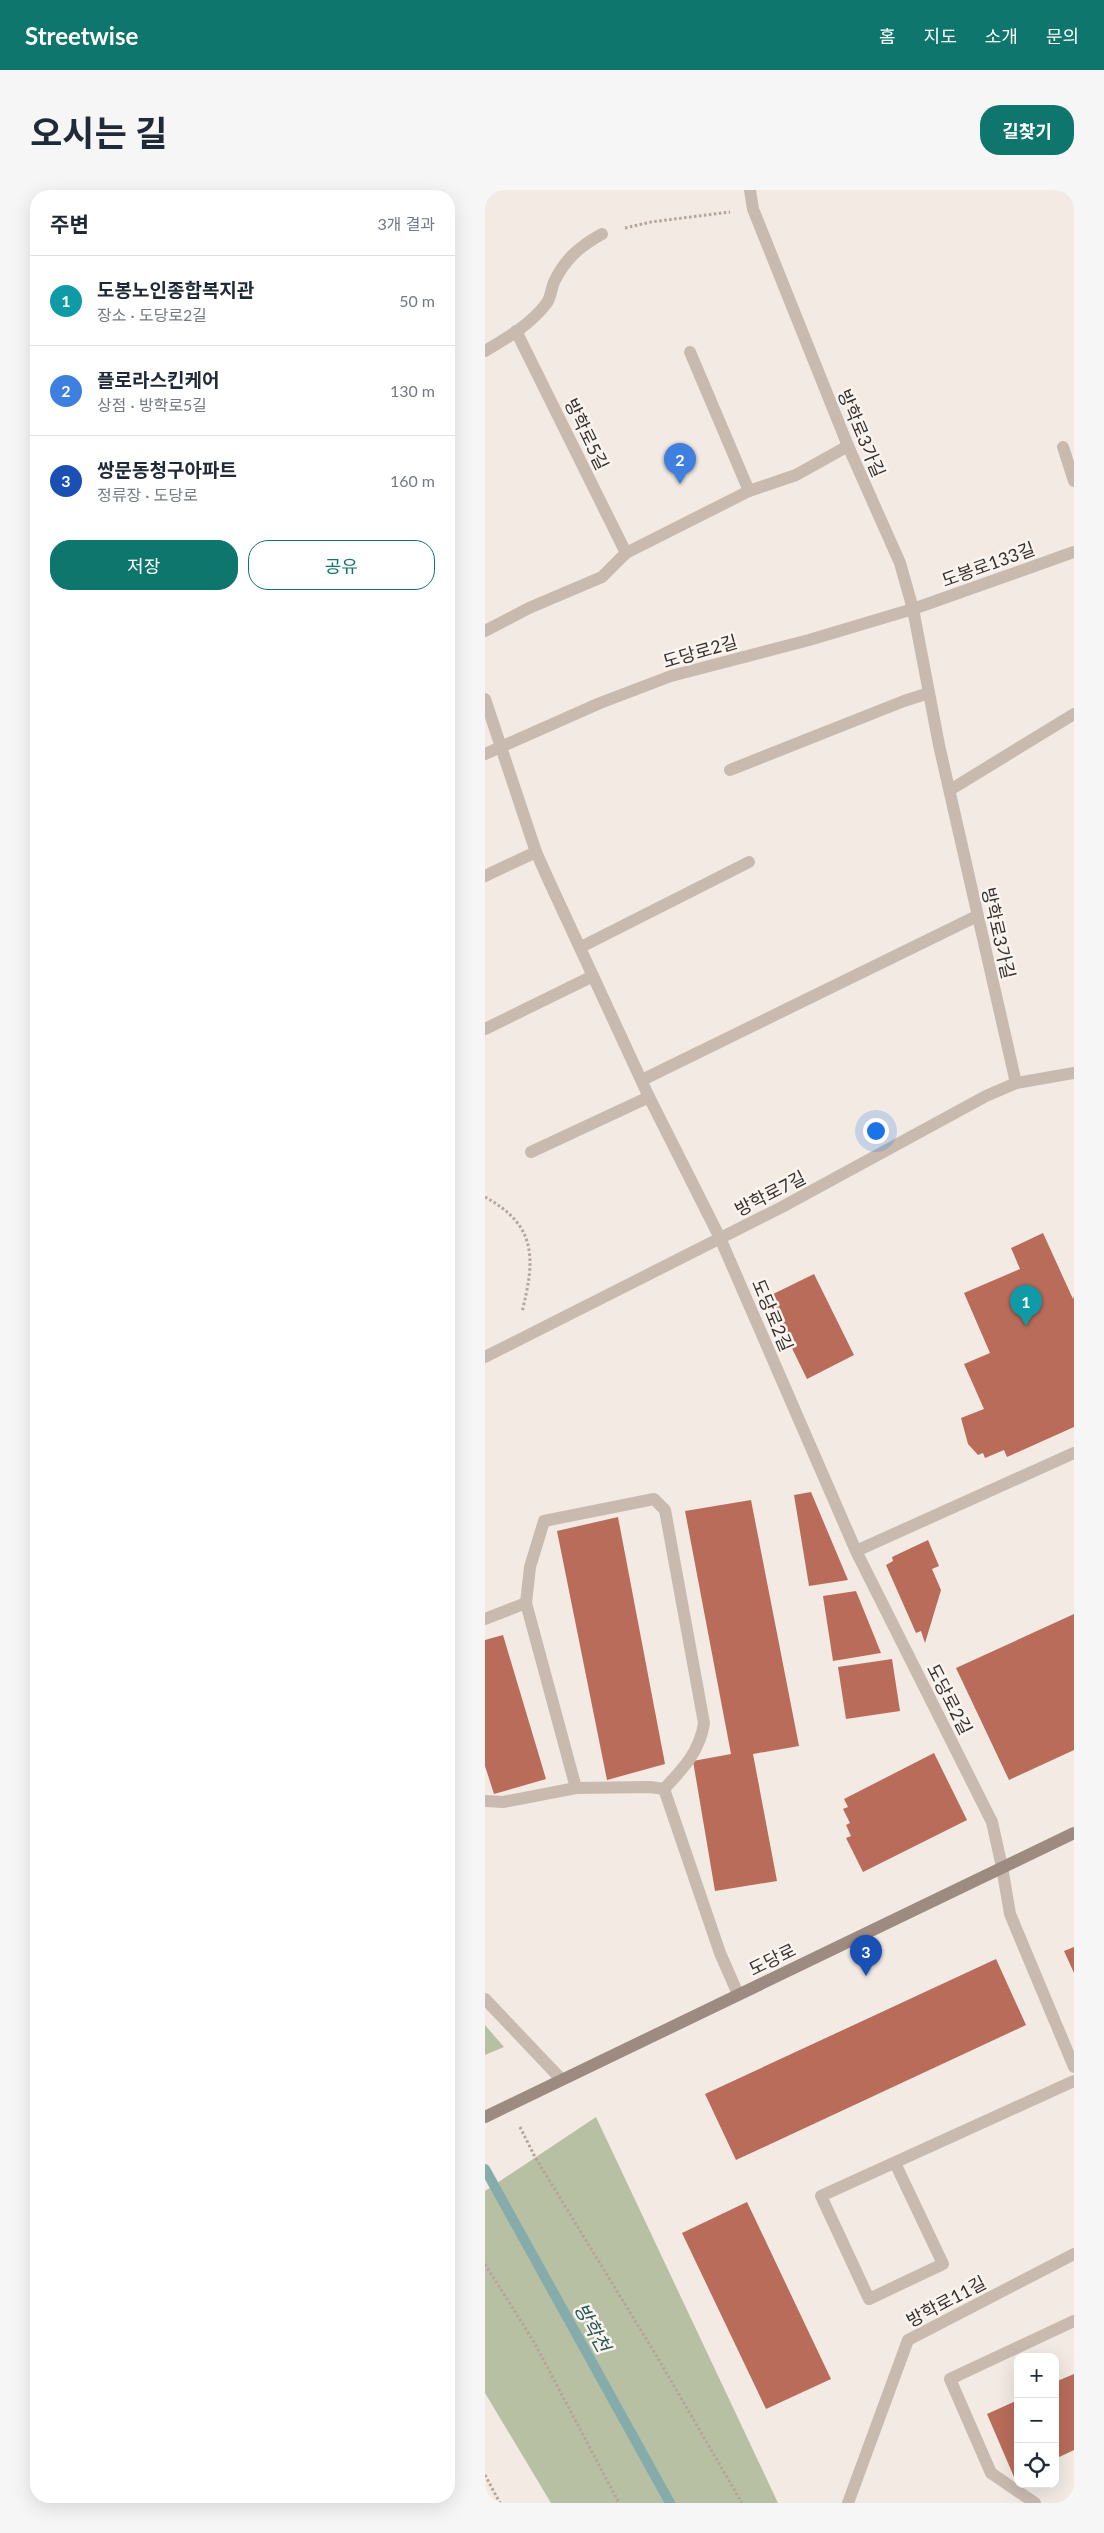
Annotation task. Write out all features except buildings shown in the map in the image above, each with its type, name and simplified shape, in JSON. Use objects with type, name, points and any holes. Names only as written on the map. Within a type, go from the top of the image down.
[{"type":"main road","name":"도당로","points":[[485,2117],[1074,1833]]},
{"type":"street","name":"방학로3가길","points":[[750,190],[753,209],[848,446],[900,563],[913,609],[977,916],[1016,1083]]},
{"type":"street","points":[[485,351],[531,320],[547,302],[567,259],[580,246],[602,234]]},
{"type":"street","name":"방학로5길","points":[[516,331],[626,553]]},
{"type":"street","points":[[690,352],[749,491]]},
{"type":"street","points":[[485,631],[529,608],[602,577],[626,553],[749,491],[796,475],[848,446]]},
{"type":"street","points":[[1063,447],[1074,481]]},
{"type":"street","name":"도봉로133길","points":[[913,609],[1074,552]]},
{"type":"street","name":"도당로2길","points":[[501,746],[600,703],[671,676],[809,640],[913,609]]},
{"type":"street","points":[[730,770],[904,700],[929,693]]},
{"type":"street","name":"도당로2길","points":[[485,699],[536,852],[649,1097],[720,1238],[856,1551],[992,1822],[1010,1914],[1074,2067]]},
{"type":"street","points":[[950,790],[1074,714]]},
{"type":"street","points":[[485,754],[501,746]]},
{"type":"street","points":[[485,876],[536,852]]},
{"type":"street","points":[[581,947],[749,862]]},
{"type":"street","points":[[642,1080],[977,916]]},
{"type":"street","points":[[485,1029],[593,976]]},
{"type":"street","name":"방학로7길","points":[[485,1357],[782,1207],[986,1096],[1016,1083],[1074,1073]]},
{"type":"street","points":[[531,1152],[649,1097]]},
{"type":"street","points":[[856,1551],[1074,1453]]},
{"type":"street","points":[[577,1788],[525,1603],[530,1567],[544,1521],[654,1499],[665,1510],[704,1724],[702,1741],[685,1768],[664,1789]]},
{"type":"street","points":[[485,1619],[525,1603]]},
{"type":"street","points":[[485,1801],[503,1802],[577,1788],[650,1787],[664,1789]]},
{"type":"street","points":[[664,1789],[720,1953],[738,1994]]},
{"type":"street","points":[[485,1999],[561,2079]]},
{"type":"street","points":[[895,2163],[943,2264],[869,2299],[821,2196],[1074,2081]]},
{"type":"street","name":"방학로11길","points":[[848,2503],[908,2340],[1074,2254]]},
{"type":"street","points":[[1035,2503],[991,2473],[950,2379],[1074,2321]]},
{"type":"path","points":[[602,234],[651,222],[753,209]]},
{"type":"path","points":[[485,1197],[499,1205],[522,1230],[531,1257],[531,1277],[521,1316],[521,1339]]},
{"type":"path","points":[[504,2108],[656,2355],[742,2503]]},
{"type":"path","points":[[485,2264],[534,2342],[619,2503]]},
{"type":"path","points":[[485,2475],[500,2503]]},
{"type":"green space","points":[[485,2025],[504,2047],[485,2055]]},
{"type":"green space","points":[[596,2117],[778,2503],[551,2503],[485,2393],[485,2191]]},
{"type":"waterway","name":"방학천","points":[[485,2169],[670,2503]]},
{"type":"place","name":"플로라스킨케어","points":[[680,484]]},
{"type":"place","name":"도봉노인종합복지관","points":[[1026,1326]]},
{"type":"place","name":"쌍문동청구아파트","points":[[866,1976]]}]
